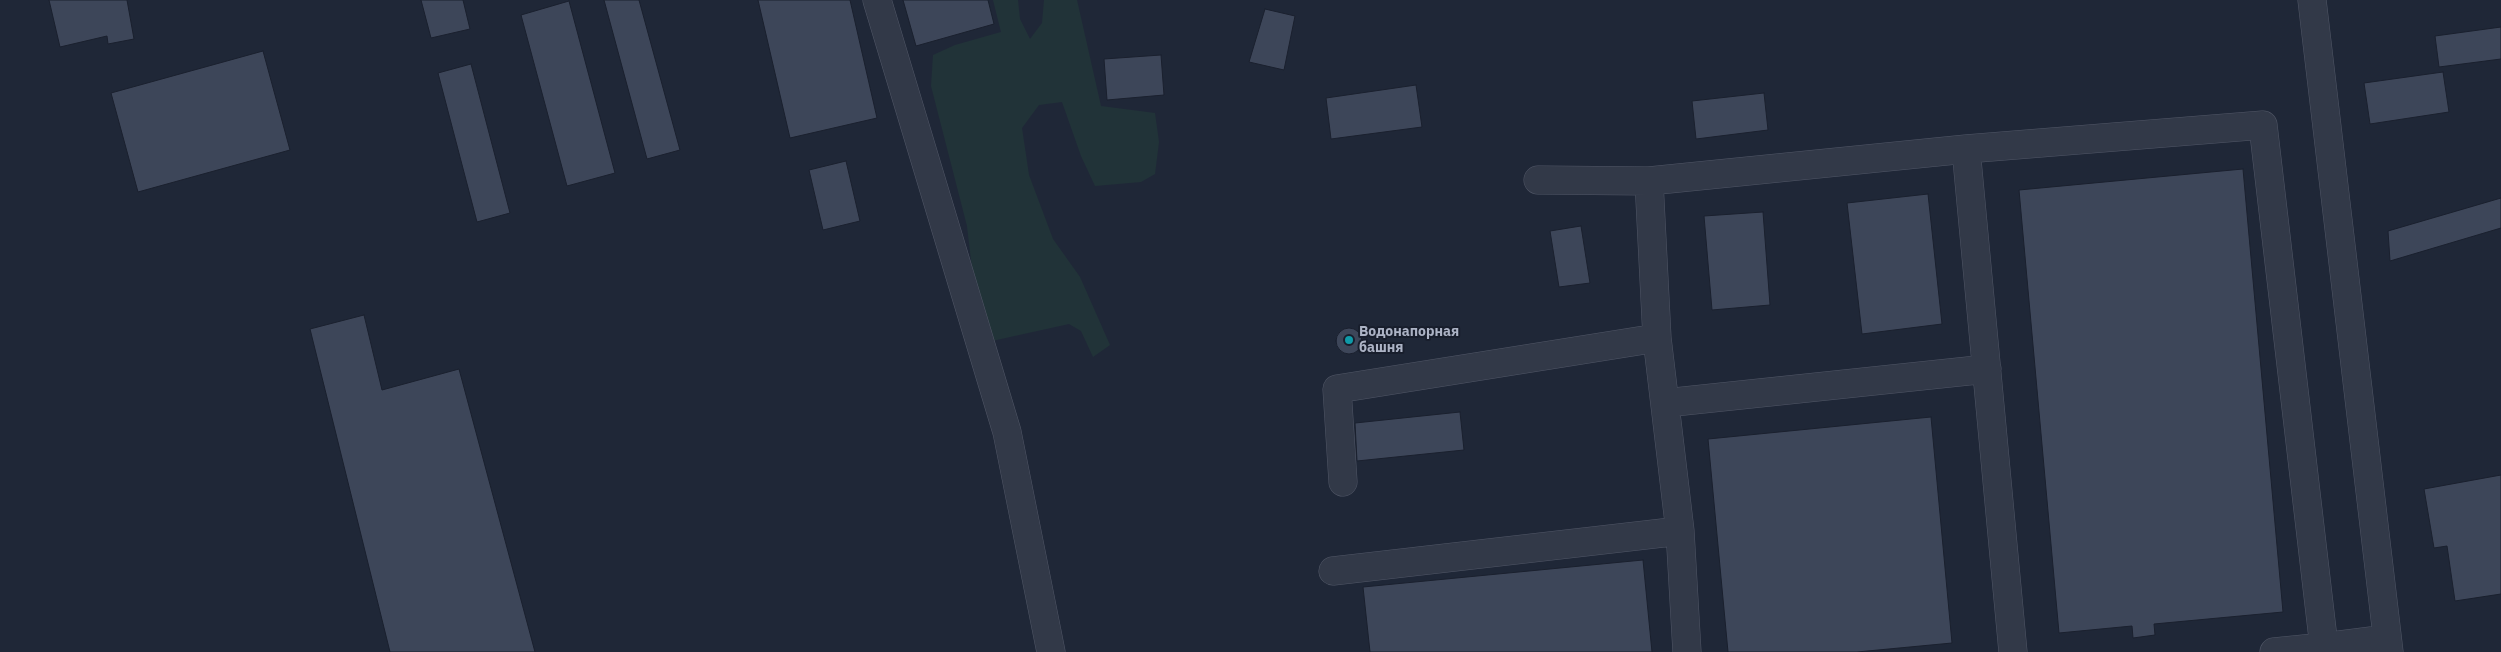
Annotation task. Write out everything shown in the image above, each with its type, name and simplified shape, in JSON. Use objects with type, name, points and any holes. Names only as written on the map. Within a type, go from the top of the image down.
[{"type":"street","points":[[877,0],[1007,432],[1051,652]]},
{"type":"street","points":[[2274,652],[2324,647],[2388,646],[2312,0]]},
{"type":"street","points":[[1538,180],[1649,181],[1966,149],[2263,124],[2324,647]]},
{"type":"street","points":[[1966,149],[2014,652]]},
{"type":"street","points":[[1649,181],[1657,338],[1680,531],[1687,652]]},
{"type":"street","points":[[1343,482],[1337,389],[1657,338]]},
{"type":"street","points":[[1665,403],[1987,369]]},
{"type":"street","points":[[1333,571],[1680,531]]},
{"type":"shaded area","points":[[993,0],[1018,0],[1020,19],[1030,39],[1042,23],[1044,0],[1077,0],[1101,106],[1155,113],[1159,142],[1155,174],[1141,182],[1095,186],[1081,156],[1062,102],[1039,105],[1022,128],[1029,175],[1053,239],[1080,277],[1110,345],[1093,357],[1081,331],[1069,324],[992,341],[975,294],[967,226],[931,86],[933,55],[955,45],[1001,32]]},
{"type":"building","points":[[49,0],[127,0],[134,39],[108,44],[107,36],[60,47]]},
{"type":"building","points":[[421,0],[463,0],[470,29],[431,38]]},
{"type":"building","points":[[604,0],[639,0],[680,150],[647,159]]},
{"type":"building","points":[[758,0],[850,0],[877,118],[790,138]]},
{"type":"building","points":[[903,0],[988,0],[994,24],[916,46]]},
{"type":"building","points":[[569,1],[615,173],[567,186],[521,15]]},
{"type":"building","points":[[1265,9],[1295,16],[1284,70],[1249,62]]},
{"type":"building","points":[[2501,27],[2501,59],[2439,67],[2435,36]]},
{"type":"building","points":[[263,51],[290,150],[138,192],[111,93]]},
{"type":"building","points":[[1161,55],[1164,95],[1107,100],[1104,59]]},
{"type":"building","points":[[471,64],[510,213],[477,222],[438,73]]},
{"type":"building","points":[[2443,72],[2449,112],[2370,124],[2364,83]]},
{"type":"building","points":[[1416,85],[1422,127],[1331,139],[1326,98]]},
{"type":"building","points":[[1764,93],[1768,130],[1696,139],[1692,101]]},
{"type":"building","points":[[846,161],[860,221],[823,230],[809,170]]},
{"type":"building","points":[[2243,169],[2283,612],[2154,624],[2155,635],[2133,638],[2132,626],[2059,633],[2019,190]]},
{"type":"building","points":[[1928,194],[1942,324],[1862,334],[1847,203]]},
{"type":"building","points":[[2501,198],[2501,228],[2390,261],[2388,231]]},
{"type":"building","points":[[1763,212],[1770,305],[1712,310],[1704,216]]},
{"type":"building","points":[[1581,226],[1590,283],[1559,287],[1550,231]]},
{"type":"building","points":[[364,315],[382,390],[459,369],[535,652],[390,652],[310,329]]},
{"type":"building","name":"Водонапорная башня","points":[[1349,328],[1358,332],[1362,341],[1358,350],[1349,354],[1340,350],[1336,341],[1340,332]]},
{"type":"building","points":[[1460,412],[1464,450],[1357,461],[1355,423]]},
{"type":"building","points":[[1931,417],[1952,643],[1857,652],[1728,652],[1708,439]]},
{"type":"building","points":[[2501,475],[2501,594],[2455,601],[2447,546],[2434,548],[2424,489]]},
{"type":"building","points":[[1643,560],[1652,652],[1370,652],[1363,587]]},
{"type":"place","name":"Водонапорная башня","points":[[1349,340]]}]
